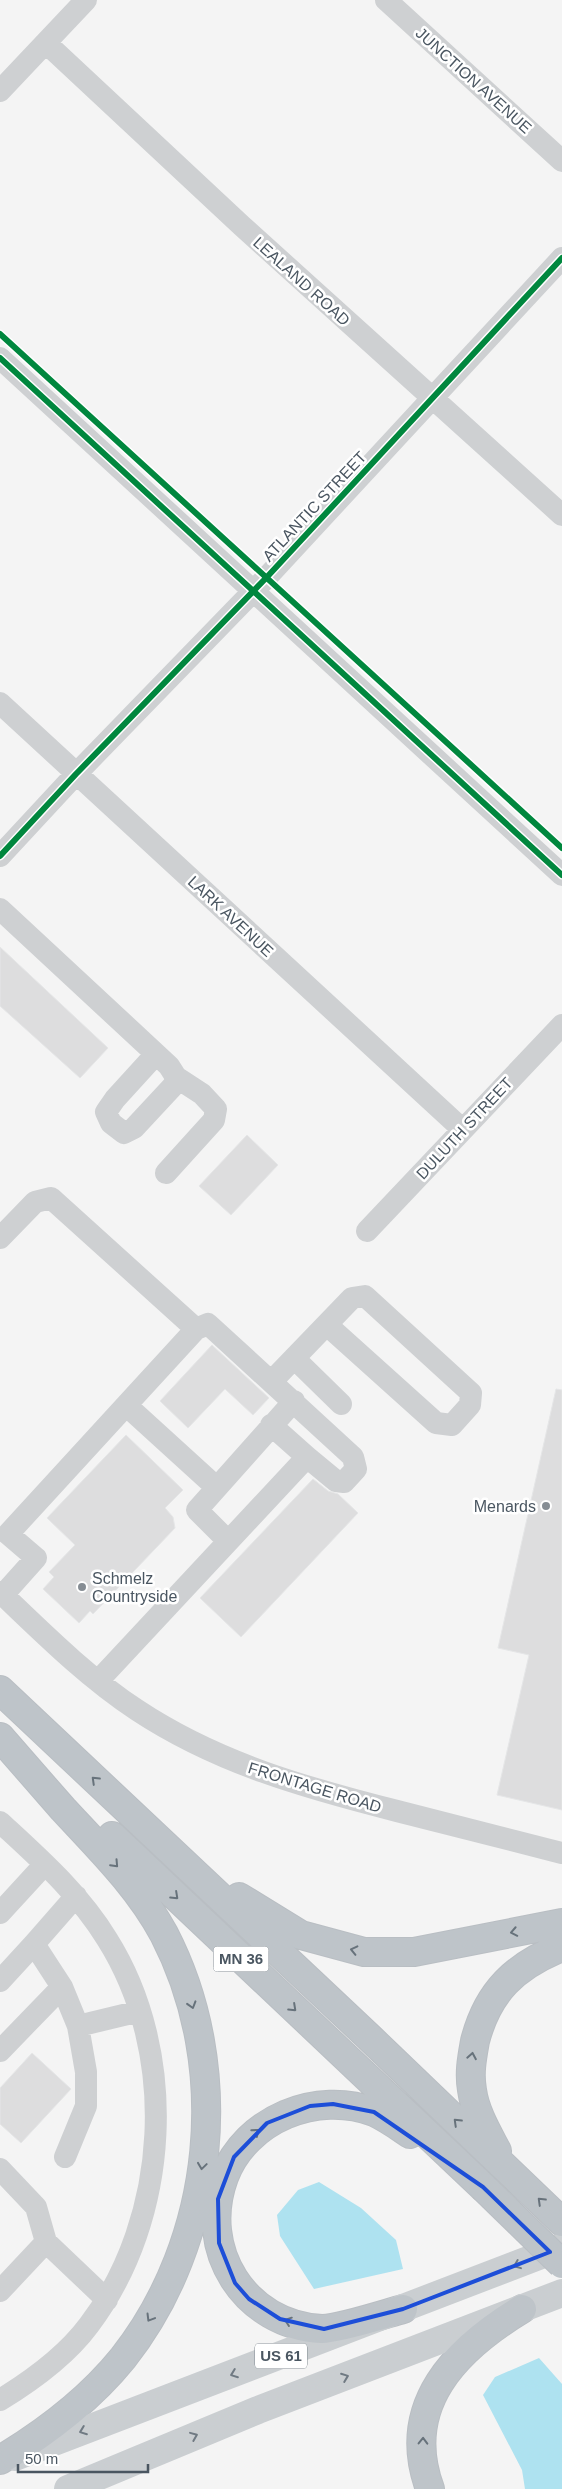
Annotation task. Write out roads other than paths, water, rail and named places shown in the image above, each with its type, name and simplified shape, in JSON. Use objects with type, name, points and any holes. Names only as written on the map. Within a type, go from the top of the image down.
[{"type":"highway","name":"MN 36","points":[[0,1690],[130,1814],[371,2038],[562,2222]]},
{"type":"highway","name":"MN 36","points":[[0,1730],[562,2264]]},
{"type":"highway","points":[[0,1737],[126,1876],[163,1934],[180,1968],[194,2010],[202,2048],[206,2092],[206,2130],[197,2204],[186,2241],[170,2282],[149,2321],[123,2357],[94,2390],[66,2416],[0,2461]]},
{"type":"highway","points":[[130,1814],[241,1898],[272,1919],[301,1935],[334,1945],[364,1952],[414,1952],[562,1923]]},
{"type":"highway","points":[[512,2174],[479,2114],[472,2092],[470,2070],[479,2025],[489,2003],[502,1984],[520,1968],[562,1947]]},
{"type":"highway","points":[[403,2309],[324,2329],[303,2326],[280,2319],[249,2300],[235,2283],[225,2263],[219,2243],[216,2221],[222,2184],[234,2157],[251,2136],[267,2123],[288,2113],[310,2106],[333,2104],[374,2112],[393,2122],[483,2187]]},
{"type":"highway","points":[[430,2489],[422,2457],[423,2432],[427,2409],[436,2387],[455,2359],[479,2337],[522,2309]]},
{"type":"main road","name":"US 61","points":[[0,2461],[562,2247]]},
{"type":"main road","name":"US 61","points":[[68,2489],[258,2410],[562,2293]]},
{"type":"street","points":[[0,91],[86,0]]},
{"type":"street","name":"JUNCTION AVENUE","points":[[386,0],[562,161]]},
{"type":"street","name":"LEALAND ROAD","points":[[46,43],[242,226],[562,515]]},
{"type":"street","name":"ATLANTIC STREET","points":[[0,856],[253,590],[562,258]]},
{"type":"street","points":[[0,358],[562,875]]},
{"type":"street","name":"LARK AVENUE","points":[[0,703],[462,1129]]},
{"type":"street","points":[[0,909],[169,1066],[176,1077],[202,1094],[216,1109],[214,1120],[166,1172]]},
{"type":"street","name":"DULUTH STREET","points":[[367,1231],[562,1025]]},
{"type":"street","points":[[156,1054],[114,1099],[106,1112],[111,1123],[124,1133],[134,1128],[174,1085],[176,1077]]},
{"type":"street","points":[[0,1238],[35,1202],[51,1198],[196,1329]]},
{"type":"street","points":[[272,1381],[352,1298],[365,1296],[471,1393],[470,1405],[452,1425],[436,1423],[327,1325]]},
{"type":"street","points":[[2,1593],[36,1558],[8,1534],[196,1329],[208,1324],[353,1457],[356,1469],[344,1482],[336,1481],[271,1425]]},
{"type":"street","points":[[294,1358],[341,1404]]},
{"type":"street","points":[[227,1540],[198,1510],[294,1401]]},
{"type":"street","points":[[127,1406],[216,1488]]},
{"type":"street","points":[[98,1681],[227,1540],[307,1457]]},
{"type":"street","name":"FRONTAGE ROAD","points":[[2,1593],[56,1646],[137,1710],[178,1734],[251,1769],[331,1794],[562,1852]]},
{"type":"street","points":[[0,1822],[76,1896],[108,1939],[124,1970],[140,2011],[152,2060],[156,2129],[151,2171],[134,2240],[107,2300],[71,2347],[47,2368],[0,2400]]},
{"type":"street","points":[[0,1913],[45,1864]]},
{"type":"street","points":[[0,1981],[76,1896]]},
{"type":"street","points":[[34,1944],[62,1987],[78,2026],[86,2072],[86,2106],[65,2157]]},
{"type":"street","points":[[0,2051],[62,1987]]},
{"type":"street","points":[[78,2026],[140,2011]]},
{"type":"street","points":[[0,2169],[36,2207],[46,2242],[107,2300]]},
{"type":"street","points":[[0,2291],[46,2242]]},
{"type":"water","points":[[319,2182],[361,2208],[396,2240],[403,2269],[314,2289],[280,2236],[277,2215],[298,2190]]},
{"type":"water","points":[[539,2358],[562,2384],[562,2489],[525,2489],[522,2470],[483,2395],[495,2377]]},
{"type":"place","name":"Menards","points":[[546,1506]]},
{"type":"place","name":"Schmelz Countryside","points":[[82,1587]]}]
